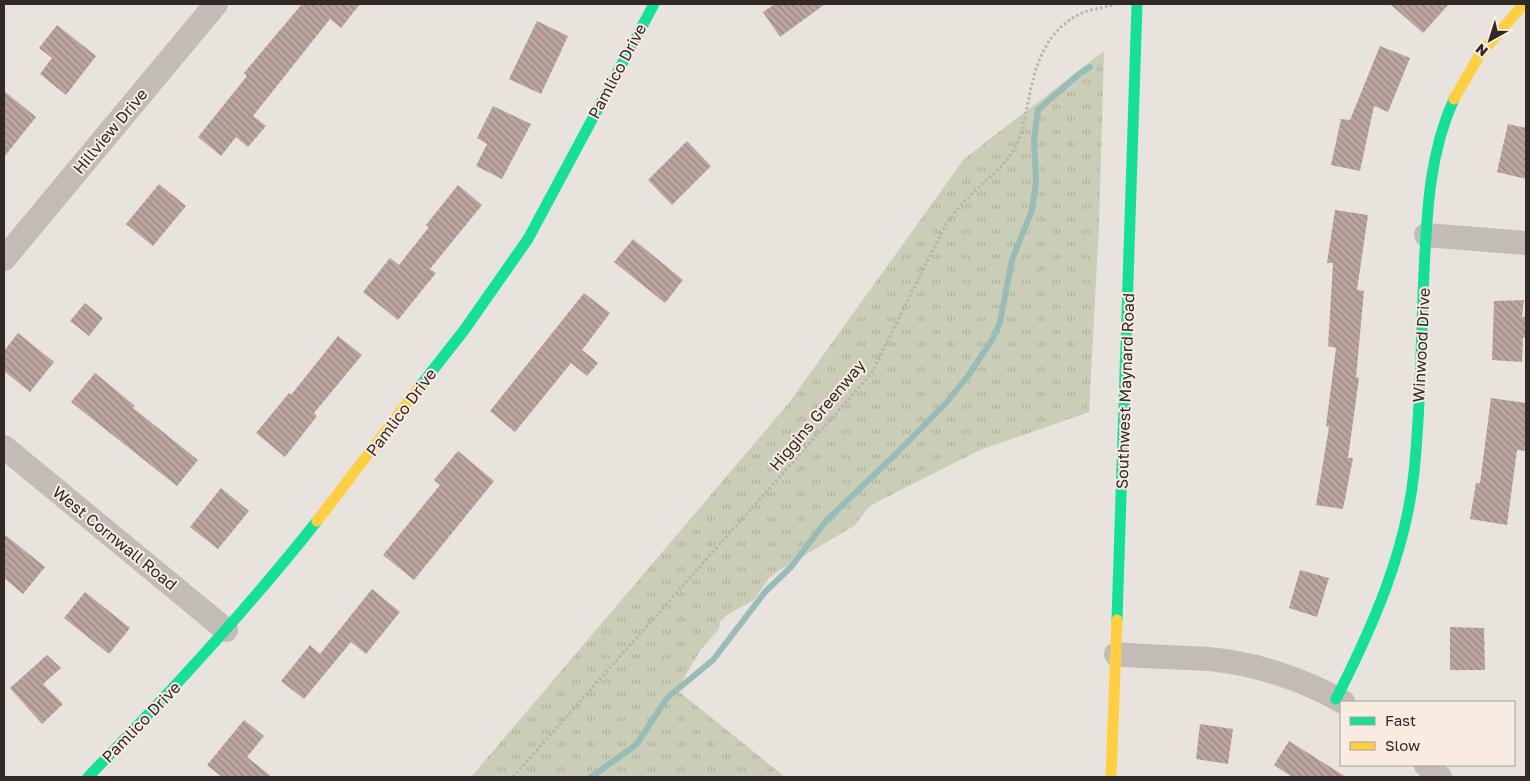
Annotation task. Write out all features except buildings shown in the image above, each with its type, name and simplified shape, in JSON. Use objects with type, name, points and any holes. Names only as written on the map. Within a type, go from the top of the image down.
[{"type":"street","name":"Hillview Drive","points":[[4,259],[216,4]]},
{"type":"street","name":"Pamlico Drive","points":[[88,777],[177,686],[226,630],[348,482],[504,274],[528,239],[563,177],[598,105],[654,4]]},
{"type":"street","name":"Southwest Maynard Road","points":[[1111,777],[1137,4]]},
{"type":"street","name":"Winwood Drive","points":[[1340,700],[1369,633],[1400,548],[1407,518],[1414,472],[1426,235],[1429,190],[1435,154],[1446,119],[1470,70],[1485,46],[1524,4]]},
{"type":"street","points":[[1426,235],[1526,243]]},
{"type":"street","name":"West Cornwall Road","points":[[4,447],[226,630]]},
{"type":"street","points":[[1116,654],[1208,659],[1237,664],[1272,672],[1340,700]]},
{"type":"street","points":[[1427,766],[1440,777]]},
{"type":"path","name":"Higgins Greenway","points":[[513,777],[871,374],[945,226],[961,204],[1001,168],[1015,148],[1024,123],[1031,86],[1043,50],[1049,39],[1058,29],[1081,13],[1119,4]]},
{"type":"green space","points":[[1104,51],[1099,225],[1089,412],[980,450],[868,508],[854,526],[780,570],[769,578],[754,600],[727,615],[720,622],[719,629],[700,651],[677,690],[785,777],[471,777],[788,404],[964,159]]},
{"type":"waterway","points":[[591,777],[636,745],[667,698],[713,660],[765,592],[791,567],[826,521],[947,402],[970,373],[992,340],[1000,322],[1012,260],[1032,210],[1036,181],[1034,140],[1038,110],[1079,74],[1090,67]]},
{"type":"traffic: fast","points":[[418,389],[465,329],[528,239],[654,4]]},
{"type":"traffic: fast","points":[[1117,620],[1137,4]]},
{"type":"traffic: fast","points":[[1336,699],[1362,645],[1385,589],[1404,531],[1410,502],[1418,422],[1428,205],[1439,141],[1454,99]]},
{"type":"traffic: fast","points":[[88,777],[206,652],[317,521]]},
{"type":"traffic: slow","points":[[1454,99],[1480,54],[1524,4]]},
{"type":"traffic: slow","points":[[317,521],[418,389]]},
{"type":"traffic: slow","points":[[1111,777],[1117,620]]}]
